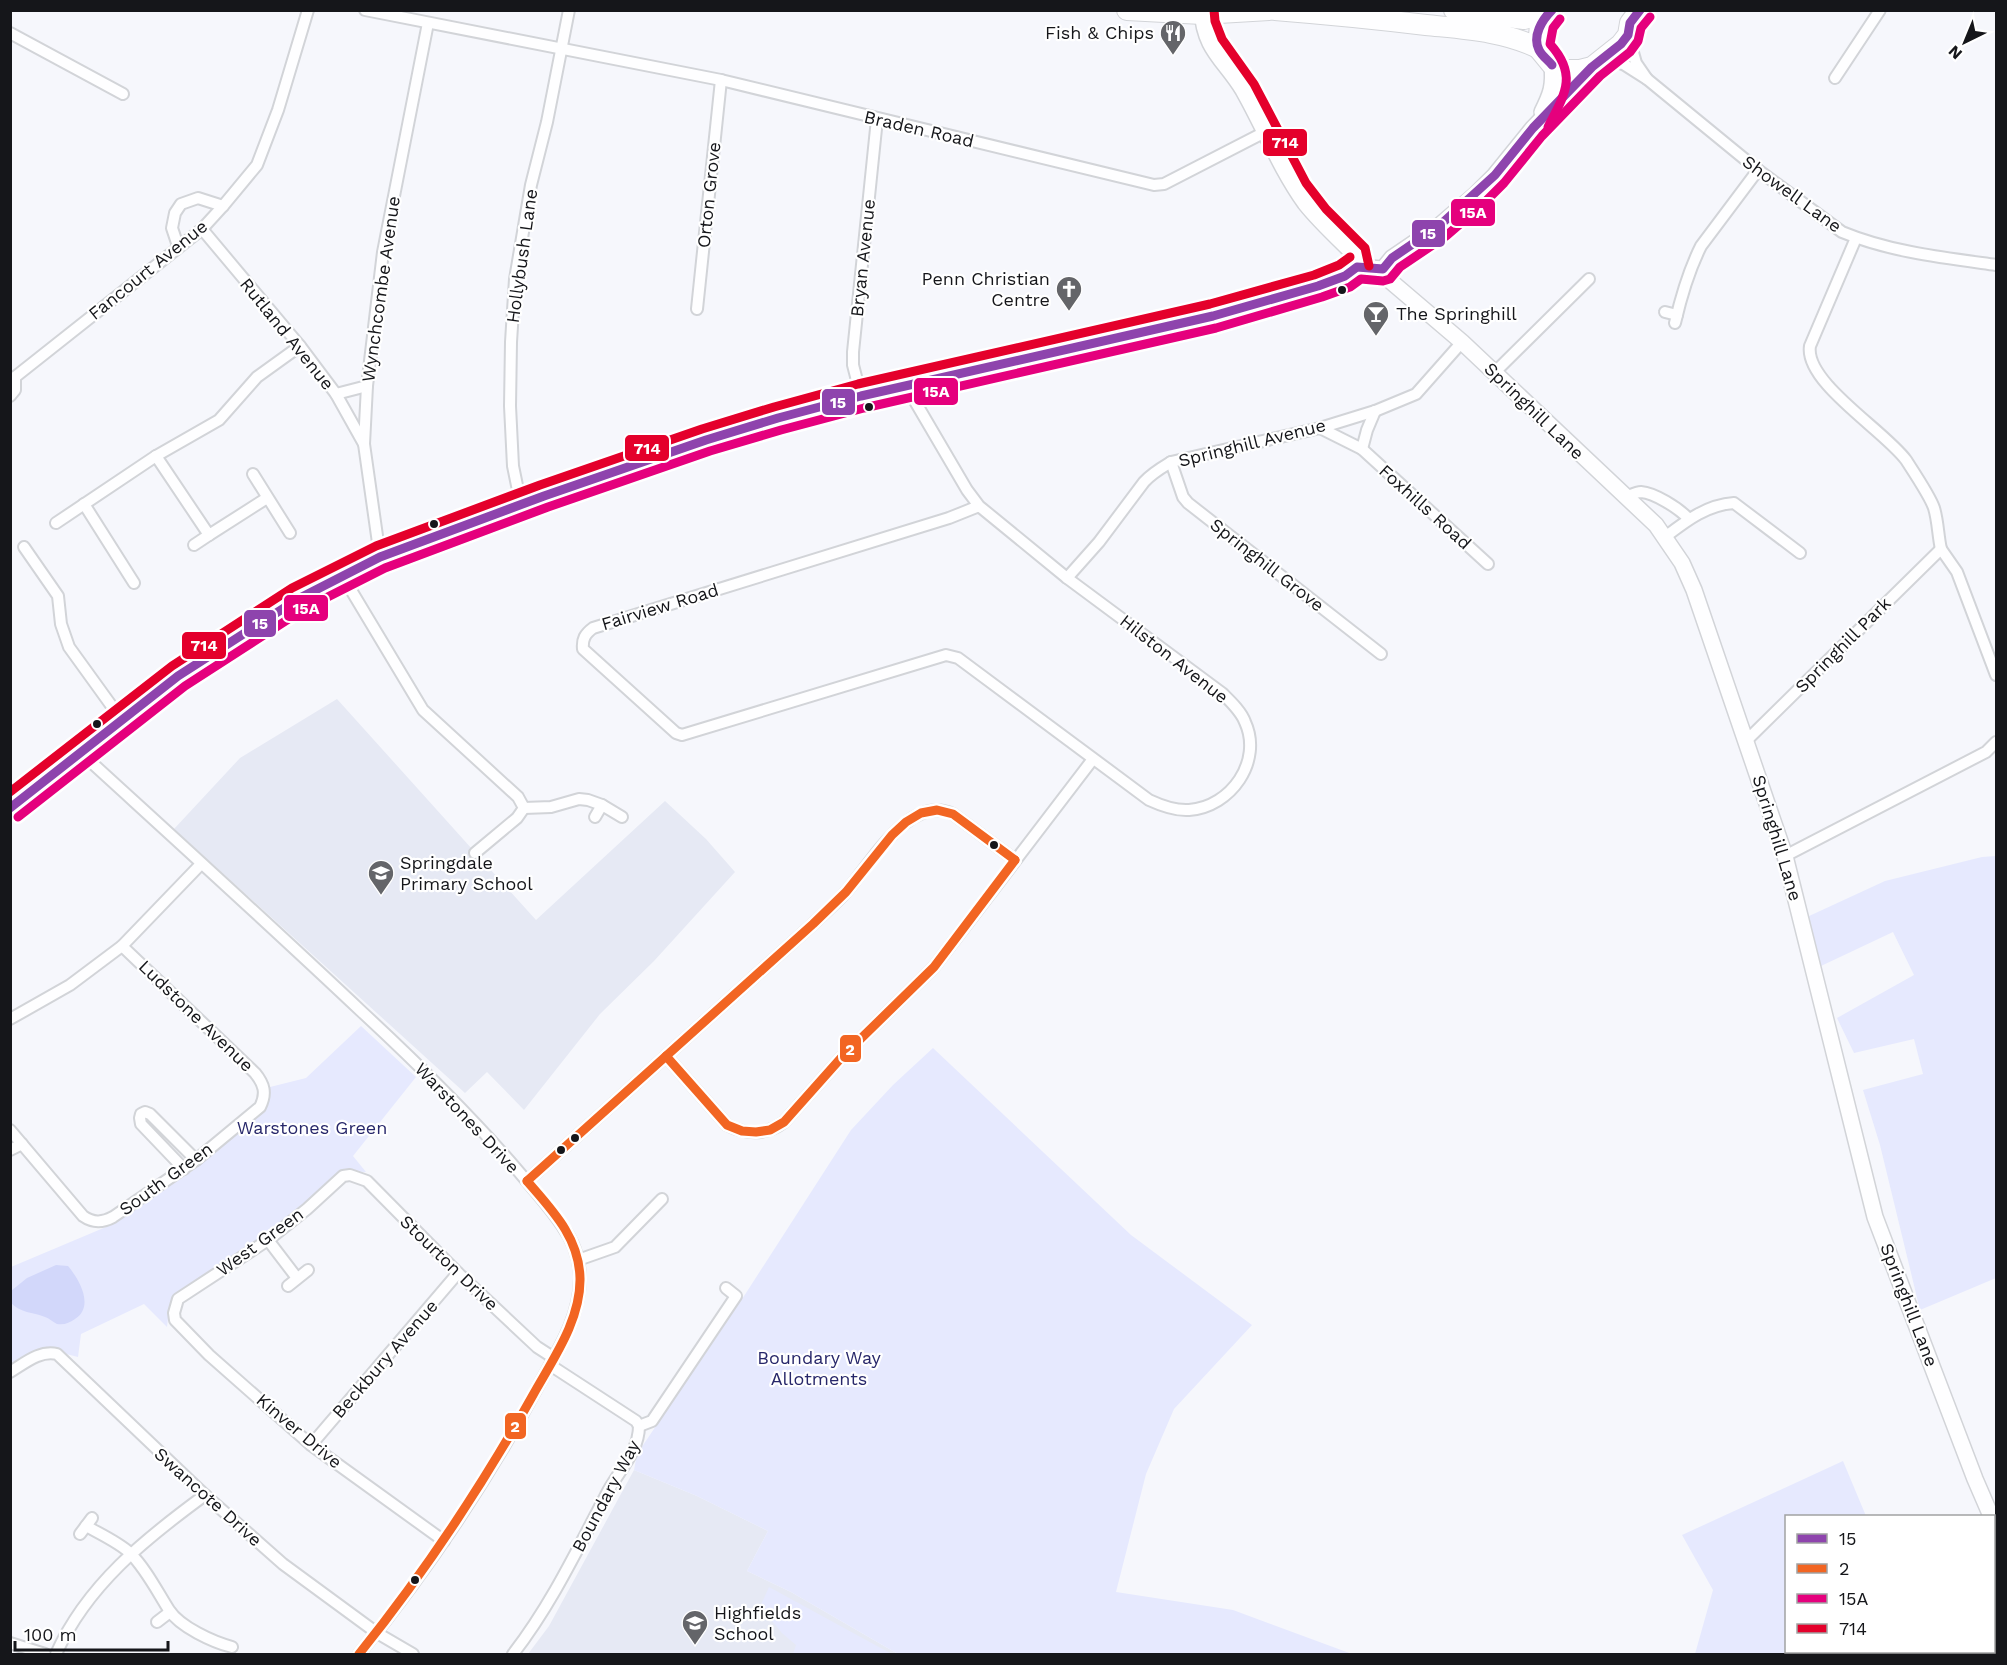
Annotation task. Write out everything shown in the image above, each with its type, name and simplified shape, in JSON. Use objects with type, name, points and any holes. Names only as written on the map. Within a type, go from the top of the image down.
[{"type":"highway","points":[[1127,10],[1202,12],[1269,10]]},
{"type":"highway","points":[[1454,10],[1524,19],[1551,11]]},
{"type":"highway","points":[[1285,11],[1338,15],[1516,38],[1538,48],[1552,65],[1565,70],[1580,70],[1599,62],[1630,20]]},
{"type":"highway","points":[[1538,48],[1540,24],[1551,11]]},
{"type":"street","name":"Fancourt Avenue","points":[[10,396],[15,390],[13,376],[202,229],[257,165],[278,110],[308,10]]},
{"type":"street","name":"Braden Road","points":[[365,10],[721,80],[1155,185],[1164,184],[1265,132]]},
{"type":"street","name":"Hollybush Lane","points":[[521,505],[513,466],[510,406],[515,279],[531,185],[547,122],[569,10]]},
{"type":"street","points":[[1835,78],[1881,10]]},
{"type":"street","points":[[1202,12],[1204,30],[1212,49],[1242,88],[1305,203],[1356,256],[1357,267]]},
{"type":"street","name":"Showell Lane","points":[[1630,20],[1636,63],[1647,79]]},
{"type":"street","name":"Wynchcombe Avenue","points":[[380,557],[364,444],[367,386],[383,252],[428,23]]},
{"type":"street","points":[[10,33],[123,94]]},
{"type":"street","points":[[14,799],[80,752],[178,676],[298,600],[380,557],[706,440],[861,396],[1213,316],[1318,286],[1345,276],[1357,267],[1383,269],[1392,258],[1432,232],[1468,202],[1495,175],[1533,128],[1599,62]]},
{"type":"street","name":"Showell Lane","points":[[1599,62],[1625,64],[1647,79],[1758,170],[1842,232],[1856,238],[1922,254],[1996,265]]},
{"type":"street","points":[[1533,128],[1552,93],[1554,80],[1552,65]]},
{"type":"street","name":"Orton Grove","points":[[697,309],[721,80]]},
{"type":"street","name":"Bryan Avenue","points":[[861,396],[853,365],[853,352],[877,119]]},
{"type":"street","points":[[1665,312],[1676,319],[1694,259],[1701,246],[1758,170]]},
{"type":"street","points":[[178,246],[172,228],[175,213],[181,204],[198,198],[223,207]]},
{"type":"street","name":"Rutland Avenue","points":[[202,229],[300,346],[336,394],[364,444]]},
{"type":"street","points":[[1856,238],[1810,346],[1809,354],[1818,374],[1836,394],[1905,459],[1934,507],[1941,549],[1957,572],[1996,675]]},
{"type":"street","name":"Springhill Lane","points":[[1383,269],[1388,279],[1462,342],[1656,525],[1682,563],[1694,590],[1785,856],[1875,1217],[1991,1515]]},
{"type":"street","points":[[1494,372],[1589,279]]},
{"type":"street","name":"Springhill Avenue","points":[[1067,578],[1100,542],[1152,473],[1171,462],[1320,428],[1375,411],[1416,394],[1462,342]]},
{"type":"street","points":[[56,523],[156,456],[219,420],[257,377],[300,346]]},
{"type":"street","points":[[336,394],[367,386]]},
{"type":"street","name":"Hilston Avenue","points":[[906,386],[967,490],[979,506],[1067,578],[1222,693],[1234,705],[1245,722],[1250,753],[1243,773],[1232,790],[1212,803],[1189,810],[1164,807],[1149,800],[958,658]]},
{"type":"street","points":[[1362,449],[1375,411]]},
{"type":"street","name":"Foxhills Road","points":[[1320,428],[1362,449],[1488,564]]},
{"type":"street","points":[[156,456],[209,536]]},
{"type":"street","name":"Springhill Grove","points":[[1171,462],[1183,496],[1188,503],[1381,654]]},
{"type":"street","points":[[253,474],[290,533]]},
{"type":"street","points":[[1626,497],[1640,492],[1656,497],[1680,510],[1688,518]]},
{"type":"street","points":[[194,545],[267,498]]},
{"type":"street","points":[[1665,537],[1688,518],[1716,506],[1734,503],[1800,553]]},
{"type":"street","points":[[84,504],[134,582]]},
{"type":"street","name":"Fairview Road","points":[[958,658],[946,655],[682,735],[583,649],[583,640],[592,628],[949,518],[979,506]]},
{"type":"street","points":[[24,547],[58,596],[61,624],[69,647],[121,719]]},
{"type":"street","name":"Springhill Park","points":[[1746,741],[1941,549]]},
{"type":"street","points":[[342,575],[423,710],[518,797],[524,808]]},
{"type":"street","points":[[1785,856],[1986,752],[1996,742]]},
{"type":"street","name":"Warstones Drive","points":[[80,752],[289,943],[420,1067],[484,1132],[526,1181],[563,1226],[576,1250],[580,1278],[577,1307],[552,1362],[499,1455],[444,1541],[359,1654]]},
{"type":"street","points":[[666,1056],[727,1125],[753,1134],[776,1128],[841,1058],[934,967],[1093,759]]},
{"type":"street","points":[[524,808],[551,807],[579,799],[602,805],[622,817]]},
{"type":"street","points":[[596,817],[602,805]]},
{"type":"street","points":[[476,853],[517,818],[524,808]]},
{"type":"street","points":[[526,1181],[845,894],[895,833],[914,816],[924,811],[943,810],[953,814],[1015,860]]},
{"type":"street","points":[[10,1020],[70,986],[122,946],[201,864]]},
{"type":"street","name":"Ludstone Avenue","points":[[122,946],[255,1073],[262,1082],[264,1090]]},
{"type":"street","name":"South Green","points":[[22,1144],[82,1216],[94,1221],[106,1221],[184,1169],[260,1107],[264,1100],[264,1090]]},
{"type":"street","points":[[184,1169],[141,1124],[141,1114],[145,1112],[150,1114],[196,1160]]},
{"type":"street","points":[[10,1130],[22,1144],[10,1150]]},
{"type":"street","name":"Stourton Drive","points":[[343,1176],[350,1175],[367,1181],[458,1273],[552,1362],[636,1421],[639,1426]]},
{"type":"street","name":"West Green","points":[[175,1305],[184,1293],[268,1240],[343,1176]]},
{"type":"street","points":[[578,1260],[615,1247],[662,1199]]},
{"type":"street","points":[[268,1240],[297,1278]]},
{"type":"street","points":[[288,1286],[308,1270]]},
{"type":"street","name":"Beckbury Avenue","points":[[311,1445],[458,1273]]},
{"type":"street","name":"Boundary Way","points":[[513,1654],[548,1605],[607,1493],[638,1443],[639,1426],[652,1421],[736,1296],[726,1288]]},
{"type":"street","name":"Kinver Drive","points":[[175,1305],[175,1320],[188,1335],[311,1445],[444,1541]]},
{"type":"street","name":"Swancote Drive","points":[[10,1372],[40,1354],[48,1352],[57,1354],[67,1361],[126,1421],[283,1564],[377,1633],[412,1654]]},
{"type":"street","points":[[56,1654],[66,1632],[102,1582],[130,1553],[205,1495]]},
{"type":"street","points":[[86,1526],[130,1553],[160,1593],[170,1612],[199,1634],[232,1647]]},
{"type":"street","points":[[157,1622],[170,1612]]},
{"type":"street","points":[[10,1643],[45,1654]]},
{"type":"shaded area","name":"Springdale Primary School","points":[[337,699],[536,920],[665,801],[706,839],[735,872],[654,961],[600,1014],[524,1110],[487,1072],[465,1093],[174,829],[240,758]]},
{"type":"shaded area","points":[[56,1265],[68,1266],[77,1278],[84,1300],[81,1314],[71,1322],[62,1324],[23,1311],[11,1303],[11,1291],[27,1278]]},
{"type":"shaded area","points":[[634,1470],[697,1496],[768,1531],[747,1571],[791,1592],[898,1654],[528,1654],[549,1626]]},
{"type":"green space","points":[[1996,856],[1996,1278],[1920,1310],[1880,1145],[1863,1090],[1923,1074],[1914,1039],[1854,1053],[1837,1018],[1914,975],[1893,932],[1821,966],[1807,917],[1885,881],[1982,857]]},
{"type":"green space","name":"Warstones Green","points":[[361,1026],[416,1077],[353,1156],[366,1172],[341,1171],[267,1235],[172,1296],[167,1327],[144,1304],[81,1334],[78,1357],[47,1349],[11,1368],[11,1267],[113,1224],[191,1172],[267,1107],[270,1087],[306,1078]]},
{"type":"green space","name":"Boundary Way Allotments","points":[[933,1048],[1131,1235],[1252,1325],[1174,1409],[1146,1474],[1116,1592],[1233,1610],[1352,1654],[898,1654],[791,1592],[747,1571],[768,1531],[697,1496],[634,1470],[637,1454],[746,1293],[851,1130],[893,1085]]},
{"type":"green space","points":[[1843,1461],[1866,1515],[1785,1515],[1785,1653],[1870,1653],[1695,1654],[1713,1590],[1682,1535]]},
{"type":"green space","points":[[769,1587],[892,1654],[793,1654],[796,1645],[782,1633],[760,1607]]},
{"type":"transit line","name":"714","points":[[1214,10],[1215,21],[1222,39],[1254,84],[1306,183],[1326,209],[1365,248],[1369,266]]},
{"type":"transit line","name":"15","points":[[1552,10],[1537,34],[1537,45],[1540,52],[1552,65]]},
{"type":"transit line","name":"15","points":[[10,808],[178,676],[298,599],[380,557],[544,496],[706,440],[778,418],[861,396],[1213,316],[1318,286],[1345,276],[1357,267],[1383,269],[1392,258],[1439,226],[1495,175],[1533,128],[1592,67],[1621,44],[1628,35],[1630,23],[1640,10]]},
{"type":"transit line","name":"15A","points":[[18,817],[185,686],[304,609],[385,568],[548,507],[710,451],[781,430],[864,408],[1216,328],[1322,297],[1350,287],[1361,279],[1383,281],[1390,279],[1400,267],[1446,236],[1504,183],[1542,136],[1600,76],[1630,52],[1638,41],[1641,28],[1650,17]]},
{"type":"transit line","name":"15A","points":[[1548,127],[1566,85],[1564,65],[1550,44],[1553,28],[1560,19]]},
{"type":"transit line","name":"714","points":[[10,792],[172,666],[292,588],[376,546],[540,485],[702,429],[774,407],[858,384],[1210,304],[1314,275],[1339,265],[1350,257]]},
{"type":"transit line","name":"2","points":[[527,1181],[813,924],[846,892],[892,835],[906,822],[921,813],[937,810],[953,814],[1015,860]]},
{"type":"transit line","name":"2","points":[[666,1056],[727,1125],[742,1131],[770,1130],[784,1122],[841,1058],[934,967],[1015,860]]},
{"type":"transit line","name":"2","points":[[359,1654],[430,1560],[473,1495],[514,1429],[571,1324],[579,1294],[580,1278],[575,1250],[563,1225],[527,1181]]},
{"type":"place","name":"Fish & Chips","points":[[1173,56]]},
{"type":"place","name":"Penn Christian Centre","points":[[1069,312]]},
{"type":"place","name":"The Springhill","points":[[1376,337]]},
{"type":"place","name":"Springdale Primary School","points":[[381,896]]},
{"type":"place","name":"Highfields School","points":[[695,1646]]}]
